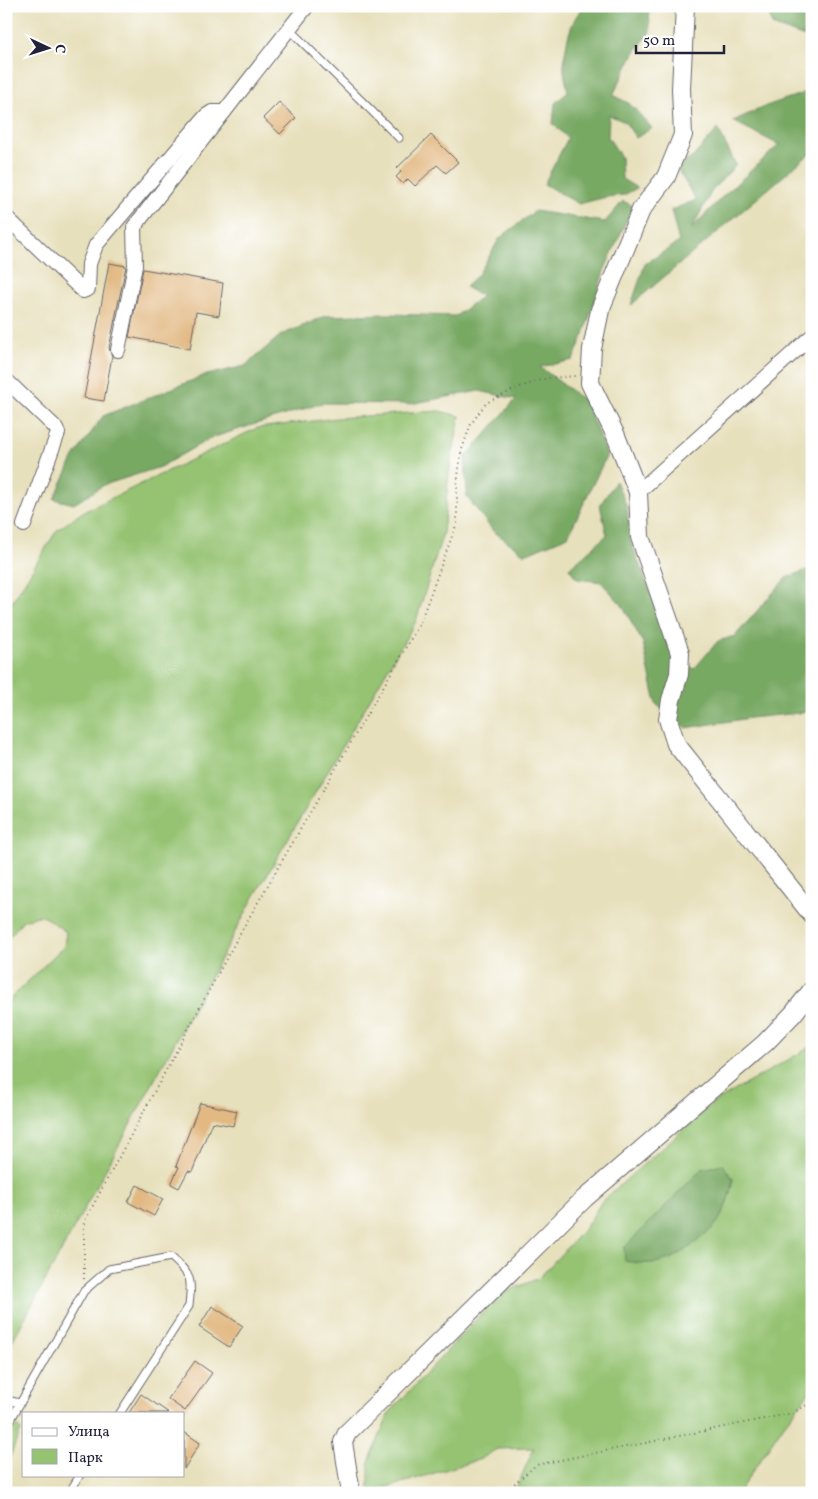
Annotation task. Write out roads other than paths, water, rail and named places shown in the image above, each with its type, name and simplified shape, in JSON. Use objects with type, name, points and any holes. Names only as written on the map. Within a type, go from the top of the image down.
[{"type":"street","points":[[118,350],[134,266],[134,226],[307,6]]},
{"type":"street","points":[[685,6],[681,89],[683,135],[666,177],[640,210],[600,310],[592,348],[590,383],[616,436],[638,492],[640,537],[680,653],[679,674],[671,700],[668,719],[676,744],[812,915]]},
{"type":"street","points":[[6,217],[83,291],[88,289],[89,264],[96,244],[206,116],[212,112],[224,112]]},
{"type":"street","points":[[638,492],[812,336]]},
{"type":"street","points":[[6,380],[56,428],[58,433],[24,525]]},
{"type":"street","points":[[351,1493],[343,1442],[347,1433],[585,1198],[766,1043],[812,990]]},
{"type":"lane","points":[[289,29],[400,138]]},
{"type":"lane","points":[[6,1428],[84,1291],[109,1270],[171,1257],[186,1271],[191,1285],[189,1306],[121,1412]]},
{"type":"lane","points":[[6,1400],[20,1403]]},
{"type":"lane","points":[[69,1493],[79,1476]]}]
